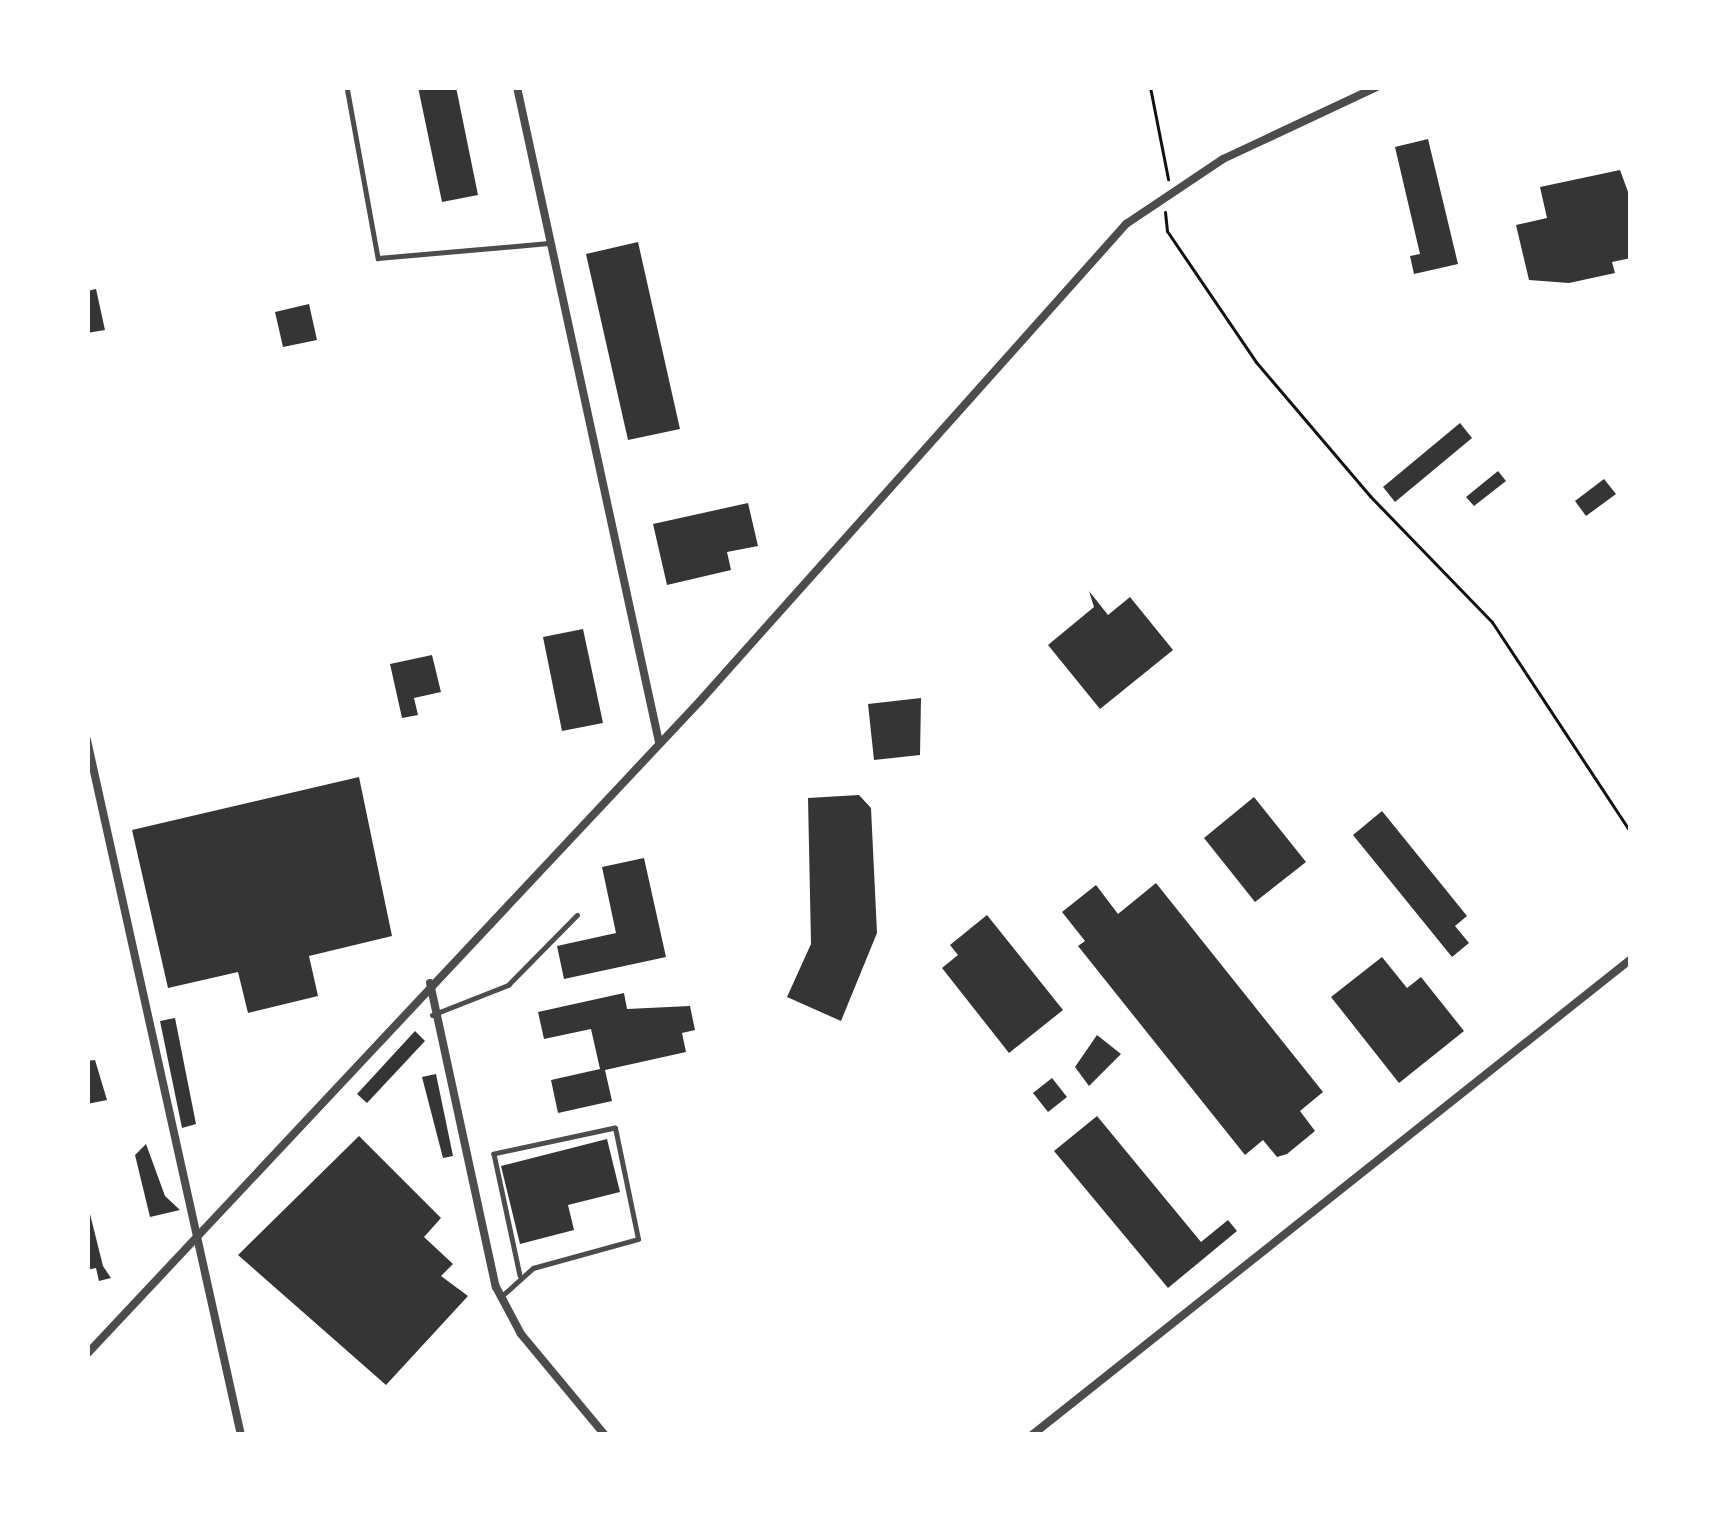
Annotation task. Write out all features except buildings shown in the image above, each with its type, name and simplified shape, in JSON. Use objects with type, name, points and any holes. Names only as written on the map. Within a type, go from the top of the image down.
[{"type":"street","points":[[518,87],[659,743]]},
{"type":"street","points":[[87,1354],[430,982],[659,743],[1080,271],[1162,193],[1377,87]]},
{"type":"street","points":[[87,740],[241,1435]]},
{"type":"street","points":[[1032,1435],[1631,959]]},
{"type":"street","points":[[430,982],[432,1015],[500,1298],[604,1435]]},
{"type":"lane","points":[[347,87],[378,258],[548,243]]},
{"type":"lane","points":[[432,1015],[508,985],[577,915]]},
{"type":"lane","points":[[500,1298],[520,1275],[638,1239],[615,1128],[494,1154],[520,1275]]},
{"type":"path","points":[[1150,87],[1168,179],[1162,193],[1167,231],[1256,362],[1370,496],[1492,622],[1631,833]]}]
